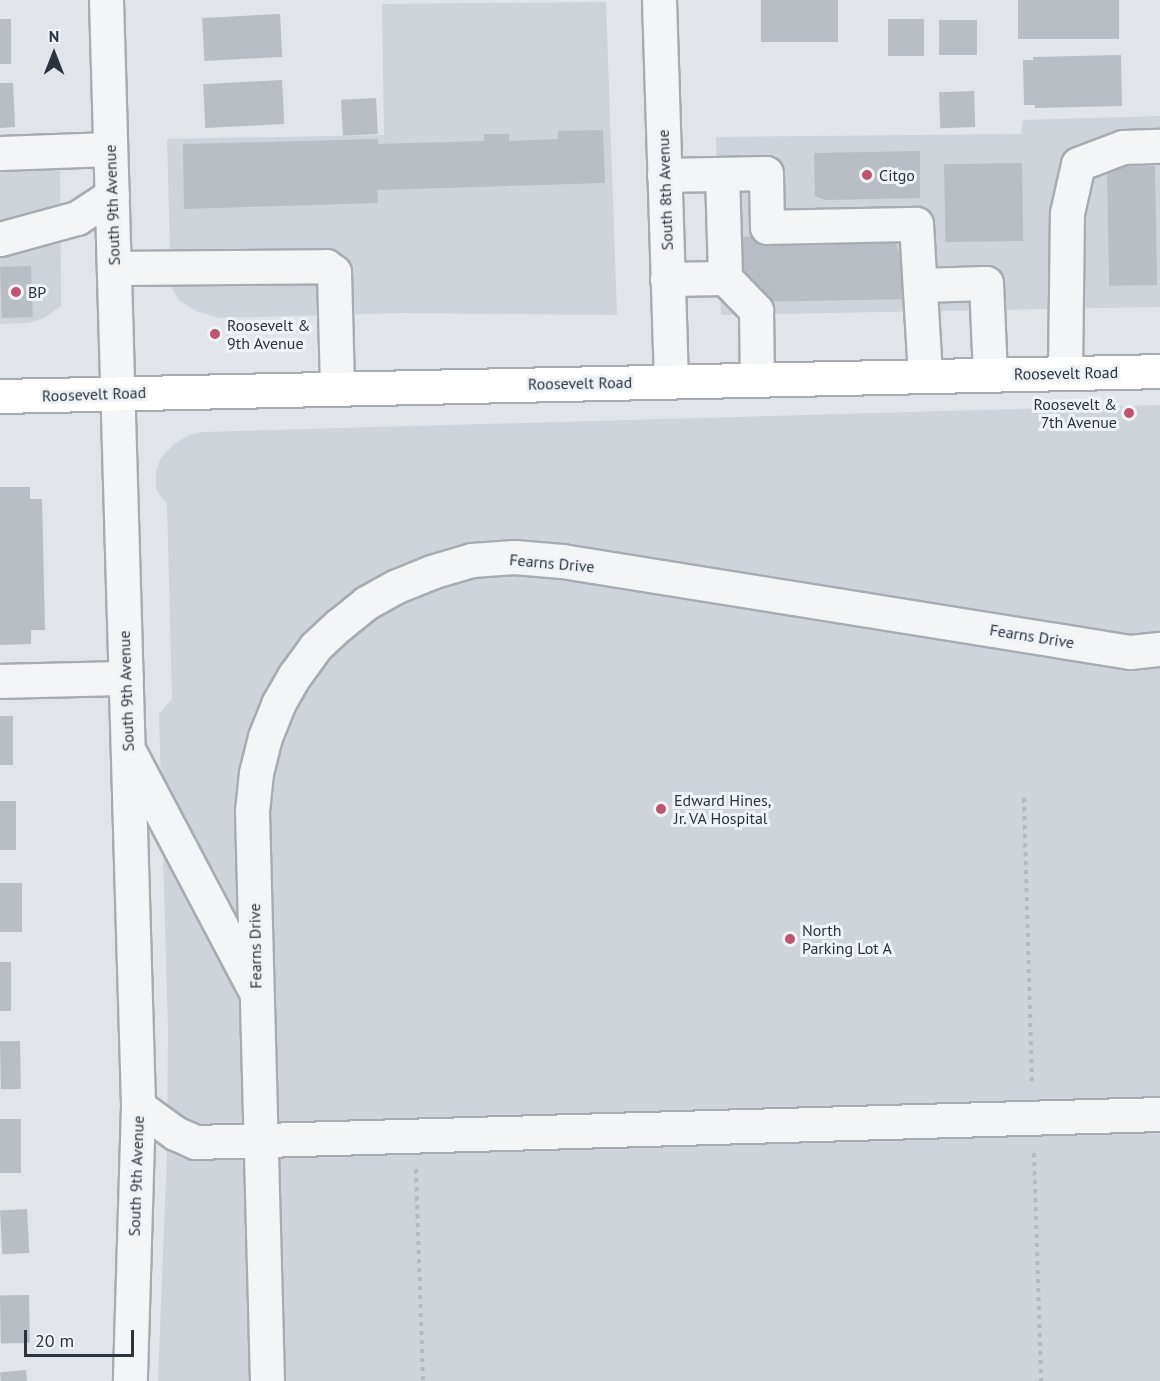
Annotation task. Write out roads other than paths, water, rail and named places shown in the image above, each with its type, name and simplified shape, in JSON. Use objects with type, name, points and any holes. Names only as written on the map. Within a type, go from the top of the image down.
[{"type":"main road","name":"Roosevelt Road","points":[[0,396],[1160,371]]},
{"type":"street","name":"South 9th Avenue","points":[[106,0],[138,1106],[130,1381]]},
{"type":"street","name":"South 8th Avenue","points":[[659,0],[671,381]]},
{"type":"street","points":[[1065,373],[1067,213],[1078,164],[1123,147],[1160,146]]},
{"type":"street","points":[[0,153],[110,149]]},
{"type":"street","points":[[664,175],[766,173],[767,227]]},
{"type":"street","points":[[722,174],[725,278],[756,310],[757,379]]},
{"type":"street","points":[[0,239],[77,218],[112,195]]},
{"type":"street","points":[[723,227],[916,224],[925,376]]},
{"type":"street","points":[[114,268],[326,267],[334,272],[337,388]]},
{"type":"street","points":[[668,279],[725,278]]},
{"type":"street","points":[[920,285],[986,283],[990,374]]},
{"type":"street","name":"Fearns Drive","points":[[267,1381],[252,811],[256,773],[265,737],[278,704],[315,647],[339,625],[366,603],[397,586],[431,572],[472,560],[514,557],[562,561],[1130,652],[1160,649]]},
{"type":"street","points":[[0,681],[126,678]]},
{"type":"street","points":[[128,748],[256,994]]},
{"type":"street","points":[[138,1106],[174,1133],[195,1142],[261,1142],[415,1135],[1160,1114]]},
{"type":"place","name":"Citgo","points":[[867,175]]},
{"type":"place","name":"BP","points":[[16,292]]},
{"type":"place","name":"Roosevelt & 9th Avenue","points":[[215,334]]},
{"type":"place","name":"Roosevelt & 7th Avenue","points":[[1129,413]]},
{"type":"place","name":"Edward Hines, Jr. VA Hospital","points":[[661,809]]},
{"type":"place","name":"North Parking Lot A","points":[[790,939]]}]
